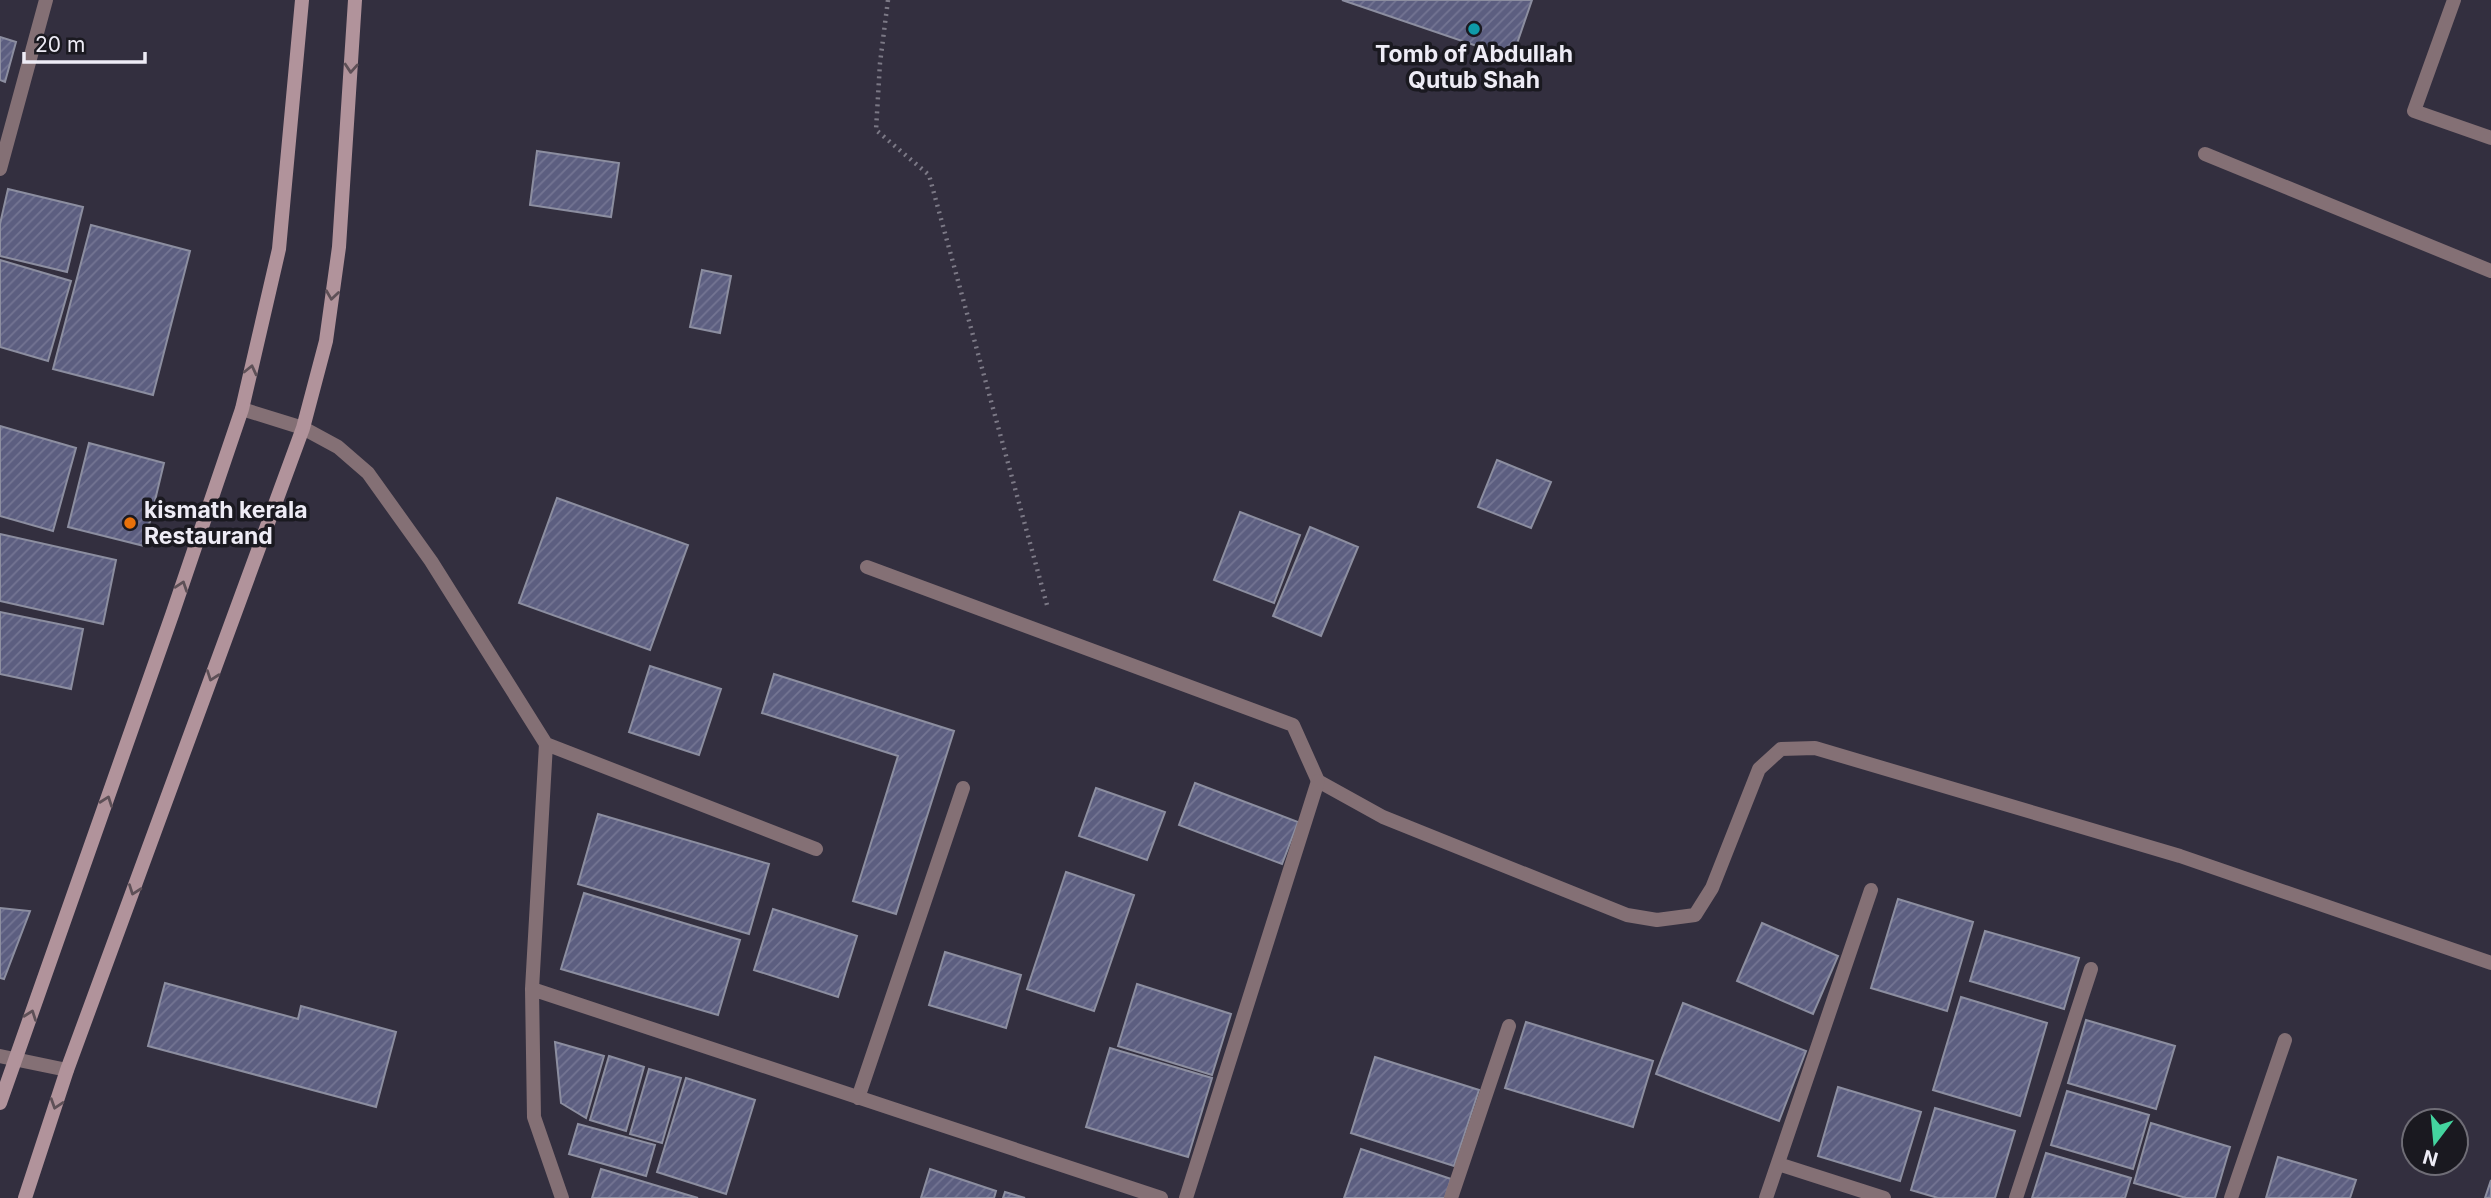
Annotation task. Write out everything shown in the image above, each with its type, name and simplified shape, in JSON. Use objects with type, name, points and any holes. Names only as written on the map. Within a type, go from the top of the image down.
[{"type":"street","points":[[0,169],[46,0]]},
{"type":"street","points":[[0,1103],[168,628],[242,409],[279,249],[302,0]]},
{"type":"street","points":[[25,1198],[67,1070],[303,428],[326,341],[338,247],[355,0]]},
{"type":"street","points":[[2454,0],[2414,111],[2491,138]]},
{"type":"street","points":[[2205,154],[2491,271]]},
{"type":"street","points":[[242,409],[303,428],[338,447],[368,473],[431,561],[546,744],[532,989],[534,1117],[562,1198]]},
{"type":"street","points":[[867,567],[1293,725],[1318,781],[1382,817],[1627,915],[1657,920],[1695,915],[1712,888],[1759,769],[1781,749],[1815,747],[2180,856],[2491,964]]},
{"type":"street","points":[[546,744],[816,849]]},
{"type":"street","points":[[1186,1198],[1318,781]]},
{"type":"street","points":[[859,1098],[962,788]]},
{"type":"street","points":[[1766,1198],[1871,890]]},
{"type":"street","points":[[2016,1198],[2091,969]]},
{"type":"street","points":[[532,989],[1161,1198]]},
{"type":"street","points":[[1451,1198],[1509,1026]]},
{"type":"street","points":[[2231,1198],[2286,1040]]},
{"type":"street","points":[[0,1056],[67,1070]]},
{"type":"street","points":[[1778,1164],[1884,1198]]},
{"type":"path","points":[[888,0],[880,63],[876,130],[929,175],[1056,637]]},
{"type":"building","name":"Tomb of Abdullah Qutub Shah","points":[[1342,0],[1532,0],[1512,58]]},
{"type":"building","points":[[0,37],[16,42],[5,82],[0,80]]},
{"type":"building","points":[[537,151],[619,163],[611,217],[530,205]]},
{"type":"building","points":[[8,189],[83,207],[67,272],[0,256],[0,224]]},
{"type":"building","points":[[91,225],[190,251],[153,395],[53,369]]},
{"type":"building","points":[[0,260],[71,281],[48,361],[0,347]]},
{"type":"building","points":[[702,270],[731,276],[720,333],[690,327]]},
{"type":"building","points":[[0,426],[76,448],[53,531],[0,516]]},
{"type":"building","points":[[89,443],[164,463],[144,546],[68,527]]},
{"type":"building","points":[[1497,460],[1551,482],[1531,528],[1478,507]]},
{"type":"building","points":[[557,498],[688,545],[650,650],[519,603]]},
{"type":"building","points":[[1240,512],[1300,535],[1274,603],[1214,580]]},
{"type":"building","points":[[1310,527],[1358,547],[1321,636],[1273,616]]},
{"type":"building","points":[[0,534],[116,560],[103,624],[0,601]]},
{"type":"building","points":[[0,612],[83,629],[71,689],[0,674]]},
{"type":"building","points":[[650,666],[721,689],[699,755],[629,732]]},
{"type":"building","points":[[774,674],[954,731],[896,914],[853,901],[898,756],[762,713]]},
{"type":"building","points":[[1195,783],[1298,822],[1282,864],[1179,825]]},
{"type":"building","points":[[1096,788],[1165,812],[1147,860],[1079,836]]},
{"type":"building","points":[[598,814],[769,864],[749,934],[578,884]]},
{"type":"building","points":[[1066,872],[1134,895],[1094,1011],[1027,989]]},
{"type":"building","points":[[584,893],[740,940],[718,1015],[561,969]]},
{"type":"building","points":[[1898,899],[1973,922],[1947,1011],[1871,988]]},
{"type":"building","points":[[0,908],[30,911],[4,979],[0,978]]},
{"type":"building","points":[[773,909],[857,936],[838,997],[754,970]]},
{"type":"building","points":[[1762,923],[1838,956],[1813,1014],[1737,981]]},
{"type":"building","points":[[1985,931],[2079,958],[2064,1009],[1970,981]]},
{"type":"building","points":[[945,952],[1021,975],[1006,1028],[929,1005]]},
{"type":"building","points":[[165,983],[298,1019],[301,1006],[396,1032],[376,1107],[148,1046]]},
{"type":"building","points":[[1137,984],[1231,1014],[1212,1075],[1118,1046]]},
{"type":"building","points":[[1961,997],[2047,1023],[2020,1116],[1933,1090]]},
{"type":"building","points":[[1683,1003],[1806,1051],[1779,1121],[1656,1074]]},
{"type":"building","points":[[2086,1020],[2175,1046],[2156,1109],[2068,1083]]},
{"type":"building","points":[[1526,1022],[1653,1061],[1633,1127],[1505,1088]]},
{"type":"building","points":[[555,1042],[604,1056],[586,1118],[561,1103]]},
{"type":"building","points":[[1110,1048],[1212,1078],[1188,1157],[1086,1127]]},
{"type":"building","points":[[609,1056],[644,1067],[626,1131],[590,1120]]},
{"type":"building","points":[[1375,1057],[1479,1090],[1454,1166],[1351,1133]]},
{"type":"building","points":[[649,1069],[681,1078],[662,1143],[630,1134]]},
{"type":"building","points":[[686,1078],[755,1100],[726,1194],[657,1172]]},
{"type":"building","points":[[1838,1087],[1921,1112],[1900,1181],[1818,1156]]},
{"type":"building","points":[[2067,1091],[2149,1115],[2133,1169],[2051,1145]]},
{"type":"building","points":[[1935,1108],[2015,1131],[1995,1198],[1938,1198],[1911,1190]]},
{"type":"building","points":[[2151,1123],[2230,1147],[2215,1198],[2186,1198],[2134,1183]]},
{"type":"building","points":[[578,1124],[655,1145],[646,1176],[569,1154]]},
{"type":"building","points":[[1361,1149],[1451,1179],[1445,1198],[1344,1198]]},
{"type":"building","points":[[2046,1153],[2131,1178],[2125,1198],[2032,1198]]},
{"type":"building","points":[[2278,1157],[2356,1180],[2350,1198],[2266,1198]]},
{"type":"building","points":[[601,1169],[698,1198],[592,1198]]},
{"type":"building","points":[[930,1169],[996,1191],[994,1198],[921,1198]]},
{"type":"building","points":[[2491,1180],[2491,1198],[2485,1198]]},
{"type":"building","points":[[1005,1192],[1025,1198],[1003,1198]]},
{"type":"place","name":"Tomb of Abdullah Qutub Shah","points":[[1474,29]]},
{"type":"place","name":"kismath kerala Restaurand","points":[[130,523]]}]
